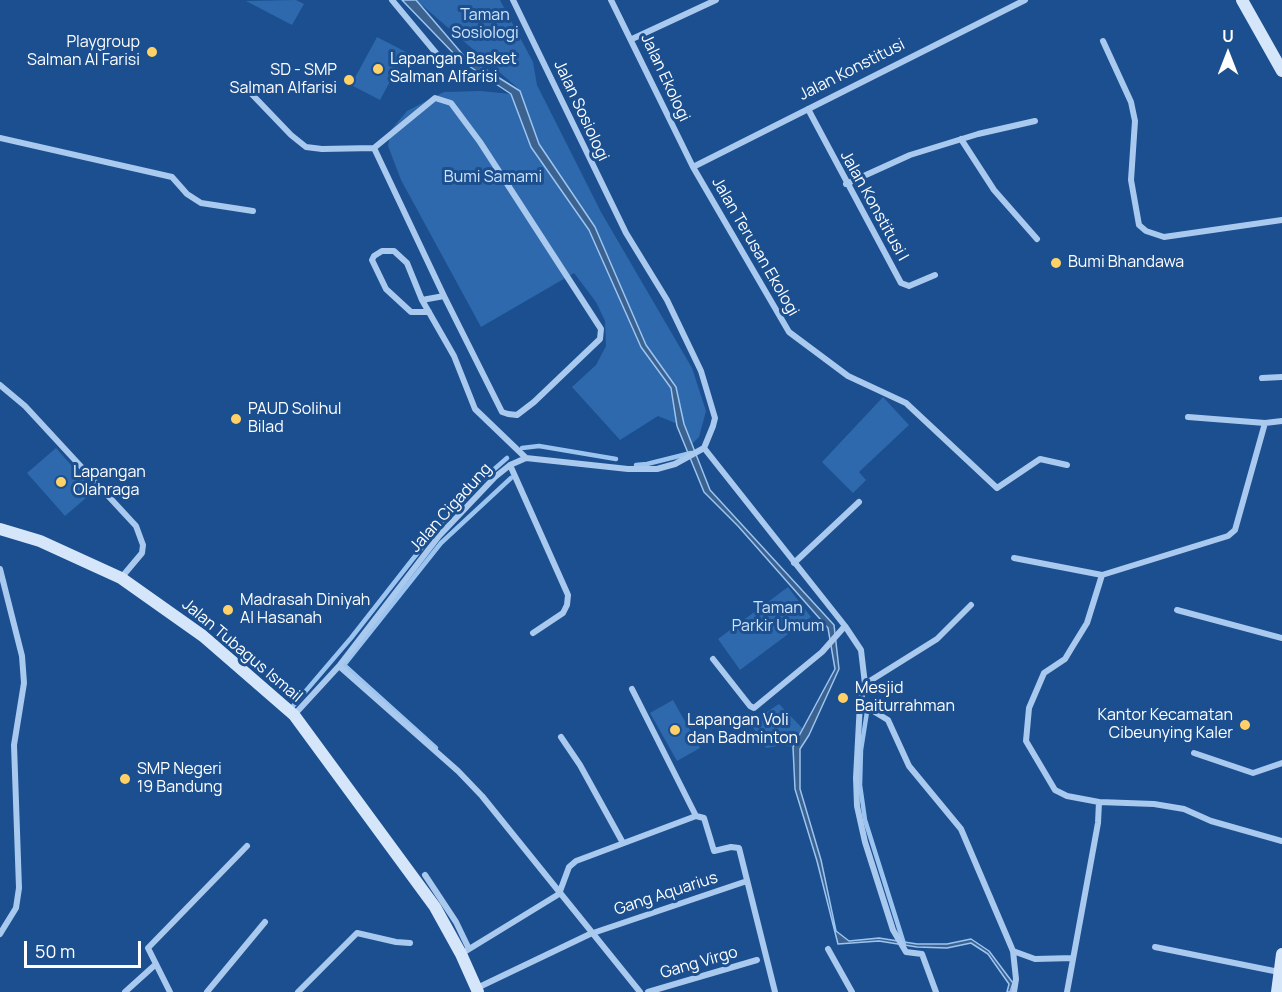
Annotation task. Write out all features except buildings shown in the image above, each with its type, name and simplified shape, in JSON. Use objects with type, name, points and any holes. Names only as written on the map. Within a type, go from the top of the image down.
[{"type":"main road","points":[[1242,0],[1282,71]]},
{"type":"main road","name":"Jalan Tubagus Ismail","points":[[0,529],[40,541],[121,578],[203,636],[294,715],[435,907],[465,952],[477,990]]},
{"type":"main road","points":[[1277,992],[1282,954]]},
{"type":"street","points":[[392,0],[436,53]]},
{"type":"street","name":"Jalan Sosiologi","points":[[513,0],[626,233],[667,300],[701,370],[715,418],[701,451]]},
{"type":"street","name":"Jalan Ekologi","points":[[611,0],[693,167]]},
{"type":"street","points":[[632,39],[716,0]]},
{"type":"street","name":"Jalan Konstitusi","points":[[693,167],[1025,0]]},
{"type":"street","points":[[1103,41],[1131,102],[1135,121],[1131,180],[1139,225],[1146,231],[1164,237],[1282,220]]},
{"type":"street","points":[[243,85],[291,135],[306,147],[322,149],[374,148],[435,98],[451,103],[480,142],[601,329],[600,339],[534,402],[517,415],[502,412],[374,148]]},
{"type":"street","name":"Jalan Konstitusi I","points":[[808,109],[846,184],[901,283],[909,286],[936,275]]},
{"type":"street","points":[[846,184],[910,155],[961,139],[1035,121]]},
{"type":"street","points":[[0,138],[172,177],[187,194],[201,203],[253,211]]},
{"type":"street","points":[[961,139],[994,190],[1038,239]]},
{"type":"street","name":"Jalan Terusan Ekologi","points":[[693,167],[789,332],[848,376],[906,403],[997,488],[1040,459],[1067,465]]},
{"type":"street","points":[[429,312],[411,312],[386,289],[372,260],[374,256],[388,250],[401,255],[407,263],[422,300],[429,312],[454,356],[475,409],[526,458]]},
{"type":"street","points":[[422,300],[444,296]]},
{"type":"street","points":[[1262,378],[1282,377]]},
{"type":"street","points":[[0,385],[32,415],[136,526],[143,545],[142,553],[121,578]]},
{"type":"street","points":[[1188,417],[1265,423],[1282,421]]},
{"type":"street","points":[[1014,558],[1102,575],[1232,533],[1265,423]]},
{"type":"street","points":[[701,451],[845,626],[861,650],[865,684],[860,703],[857,741],[857,806],[870,861],[893,930],[904,949],[910,953],[922,954],[936,992]]},
{"type":"street","name":"Jalan Cigadung","points":[[294,715],[339,666],[439,536],[495,477],[510,465],[526,458],[628,469],[657,469],[675,464],[701,451]]},
{"type":"street","points":[[510,465],[568,595],[567,605],[562,613],[533,633]]},
{"type":"street","points":[[794,563],[859,502]]},
{"type":"street","points":[[0,568],[22,656],[24,683],[14,745],[19,888],[16,908],[0,934]]},
{"type":"street","points":[[1102,575],[1090,614],[1071,649],[1065,658],[1044,673],[1029,708],[1026,741],[1055,790],[1066,796],[1099,802],[1154,804],[1184,809],[1211,821],[1282,841]]},
{"type":"street","points":[[865,684],[937,639],[971,604]]},
{"type":"street","points":[[1177,610],[1282,638]]},
{"type":"street","points":[[712,659],[754,708],[822,652],[845,626]]},
{"type":"street","points":[[339,666],[458,771],[482,796],[640,992]]},
{"type":"street","points":[[632,689],[696,816]]},
{"type":"street","points":[[860,703],[888,720],[909,766],[961,829],[1012,951],[1016,979],[1014,992]]},
{"type":"street","points":[[561,737],[586,775],[623,843]]},
{"type":"street","points":[[1194,753],[1253,772],[1282,763]]},
{"type":"street","points":[[1067,992],[1098,823],[1099,802]]},
{"type":"street","points":[[425,875],[456,922],[465,952],[560,894],[569,867],[576,861],[696,816],[704,818],[714,851],[731,847],[739,848],[775,992]]},
{"type":"street","points":[[170,992],[148,948],[247,846]]},
{"type":"street","name":"Gang Aquarius","points":[[477,990],[592,934],[747,881]]},
{"type":"street","points":[[207,992],[265,922]]},
{"type":"street","points":[[298,992],[357,933],[410,943]]},
{"type":"street","points":[[1155,947],[1279,972]]},
{"type":"street","points":[[828,949],[852,992]]},
{"type":"street","points":[[1012,951],[1035,959],[1073,958]]},
{"type":"street","name":"Gang Virgo","points":[[648,992],[758,960]]},
{"type":"street","points":[[124,992],[156,964]]},
{"type":"green space","points":[[296,0],[304,4],[292,25],[246,1]]},
{"type":"green space","name":"Bumi Samami","points":[[416,0],[500,0],[533,62],[537,85],[601,212],[692,368],[706,411],[699,437],[689,447],[680,425],[658,416],[620,440],[572,387],[596,365],[606,346],[605,321],[596,302],[574,273],[481,327],[401,180],[388,146],[391,130],[407,111],[444,92],[481,91],[511,94],[520,90]]},
{"type":"green space","name":"Lapangan Basket Salman Alfarisi","points":[[377,37],[406,52],[380,100],[351,85]]},
{"type":"green space","points":[[883,397],[909,425],[859,472],[866,480],[853,493],[822,462]]},
{"type":"green space","name":"Lapangan Olahraga","points":[[56,448],[94,491],[65,516],[27,473]]},
{"type":"green space","name":"Taman Parkir Umum","points":[[788,587],[811,617],[740,670],[718,639]]},
{"type":"green space","name":"Lapangan Voli dan Badminton","points":[[673,700],[700,748],[677,761],[650,713]]},
{"type":"green space","points":[[779,704],[803,729],[793,747],[783,745],[766,748],[750,723]]},
{"type":"shaded area","points":[[402,0],[416,0],[464,56],[520,91],[539,144],[595,227],[646,345],[676,387],[684,424],[710,490],[834,625],[839,669],[809,735],[800,749],[800,789],[821,860],[836,931],[849,941],[879,938],[917,944],[947,944],[971,939],[989,951],[1013,983],[1010,992],[1007,992],[1009,984],[988,954],[971,943],[947,948],[917,947],[879,941],[838,944],[817,861],[795,789],[793,747],[835,669],[828,628],[738,526],[704,492],[677,426],[671,388],[641,347],[589,230],[531,147],[511,94],[460,60]]},
{"type":"waterway","points":[[522,448],[539,446],[616,459]]},
{"type":"waterway","points":[[636,465],[691,453]]},
{"type":"waterway","points":[[293,706],[351,638],[441,523],[475,486],[507,458]]},
{"type":"waterway","points":[[436,748],[344,665],[441,543],[511,478]]},
{"type":"waterway","points":[[867,712],[861,750],[860,785],[865,820],[904,944]]},
{"type":"place","name":"Playgroup Salman Al Farisi","points":[[152,52]]},
{"type":"place","name":"Lapangan Basket Salman Alfarisi","points":[[378,69]]},
{"type":"place","name":"SD - SMP Salman Alfarisi","points":[[349,80]]},
{"type":"place","name":"Bumi Bhandawa","points":[[1056,263]]},
{"type":"place","name":"PAUD Solihul Bilad","points":[[236,419]]},
{"type":"place","name":"Lapangan Olahraga","points":[[61,482]]},
{"type":"place","name":"Madrasah Diniyah Al Hasanah","points":[[228,610]]},
{"type":"place","name":"Mesjid Baiturrahman","points":[[843,698]]},
{"type":"place","name":"Kantor Kecamatan Cibeunying Kaler","points":[[1245,725]]},
{"type":"place","name":"Lapangan Voli dan Badminton","points":[[675,730]]},
{"type":"place","name":"SMP Negeri 19 Bandung","points":[[125,779]]},
{"type":"park label","name":"Taman Sosiologi","points":[[485,25]]}]
